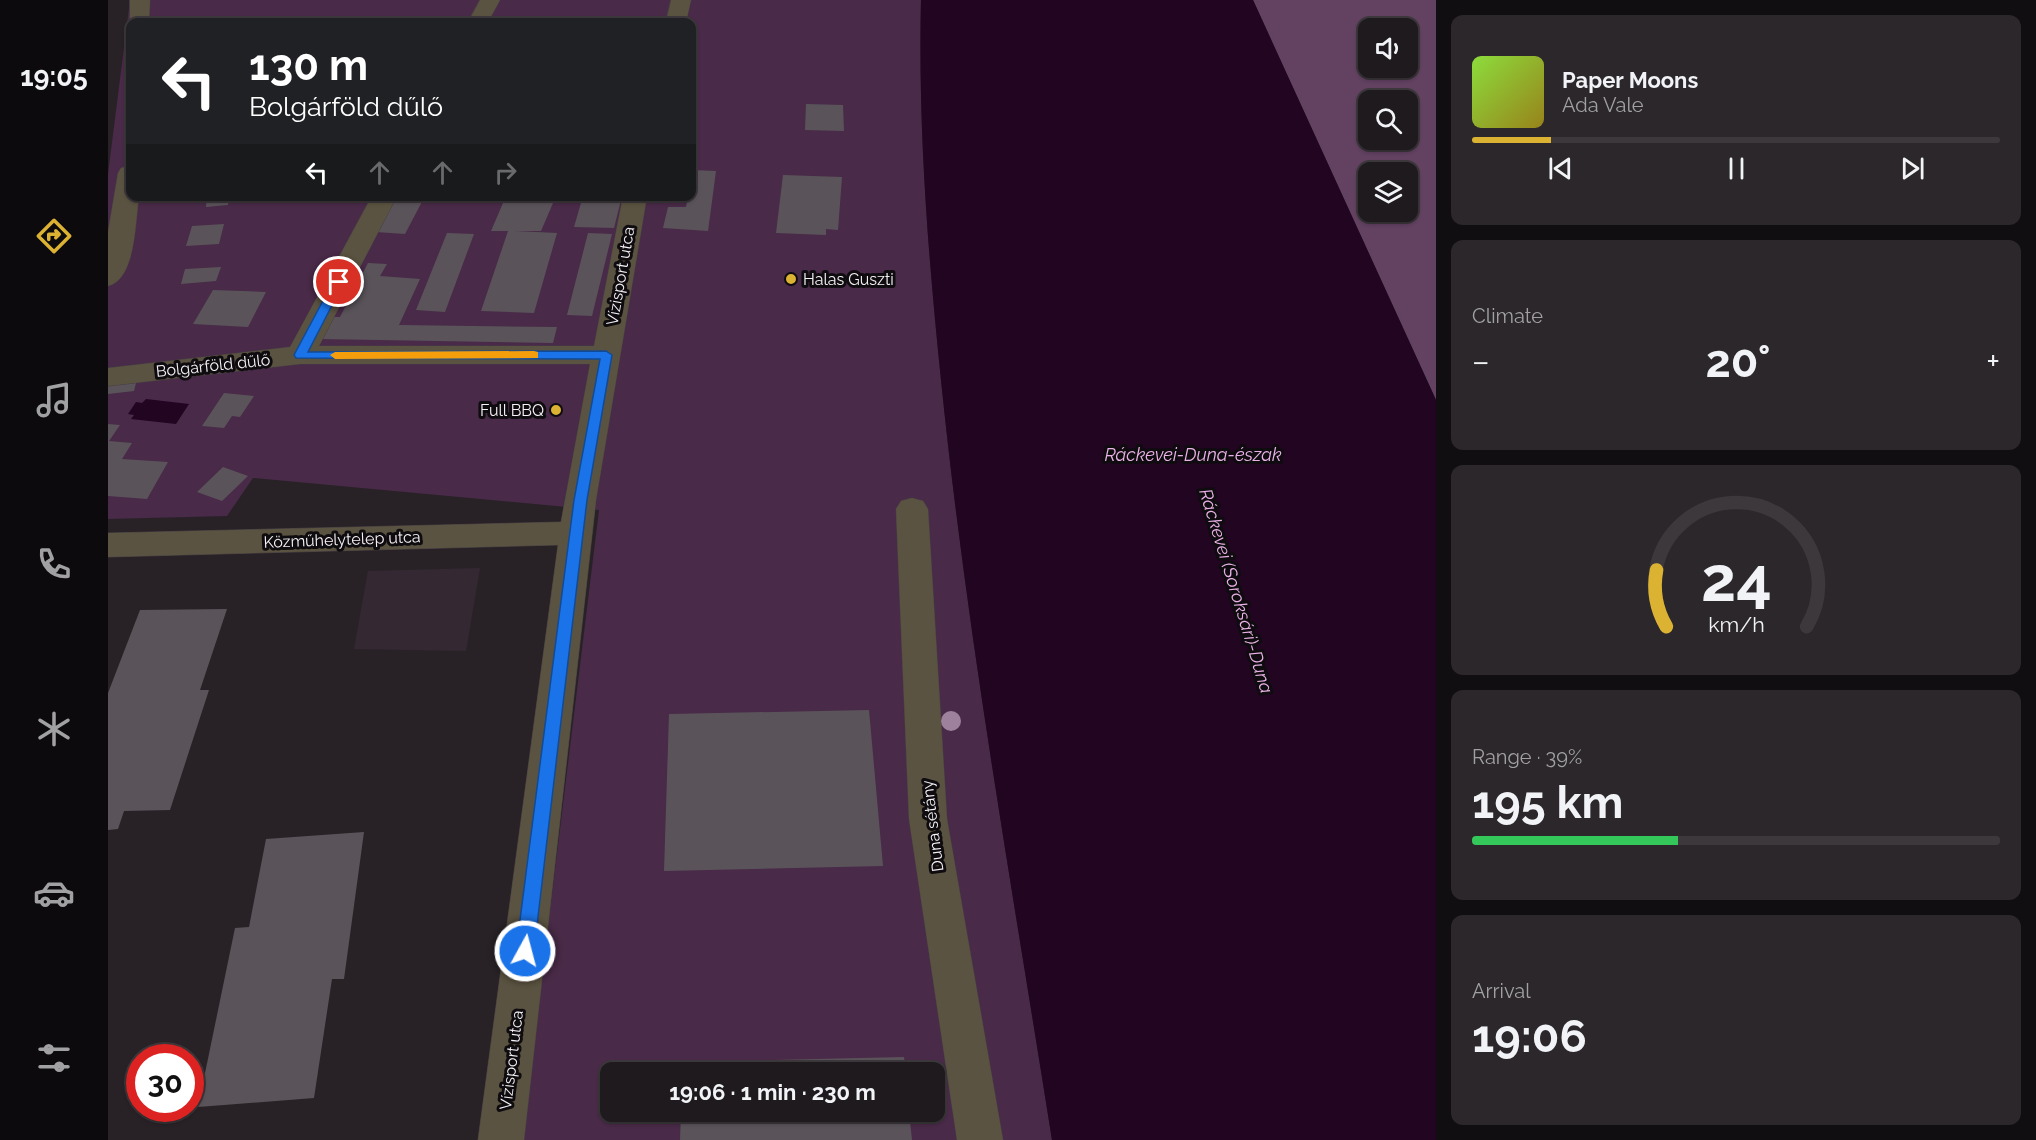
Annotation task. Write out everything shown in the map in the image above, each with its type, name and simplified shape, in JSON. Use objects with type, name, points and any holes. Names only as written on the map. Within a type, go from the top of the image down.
[{"type":"street","points":[[139,18],[140,0]]},
{"type":"street","points":[[480,18],[490,0]]},
{"type":"street","points":[[677,18],[681,0]]},
{"type":"street","points":[[108,278],[115,269],[126,199]]},
{"type":"street","points":[[300,355],[382,201]]},
{"type":"street","name":"Vízisport utca","points":[[501,1140],[576,533],[635,201]]},
{"type":"street","name":"Bolgárföld dűlő","points":[[108,377],[300,355],[606,355]]},
{"type":"street","name":"Duna sétány","points":[[912,509],[928,819],[980,1140]]},
{"type":"street","name":"Közműhelytelep utca","points":[[108,545],[576,533]]},
{"type":"shaded area","points":[[130,0],[921,0],[921,95],[928,238],[952,475],[991,761],[1052,1140],[522,1140],[599,510],[253,478],[227,516],[108,519],[108,174],[126,32],[126,201],[696,201],[696,18],[128,18]]},
{"type":"shaded area","points":[[1253,0],[1436,0],[1436,400]]},
{"type":"shaded area","points":[[480,568],[466,651],[354,649],[368,571]]},
{"type":"water","name":"Ráckevei-Duna-észak","points":[[921,0],[1253,0],[1436,400],[1436,1140],[1052,1140],[991,761],[952,475],[928,238],[921,95]]},
{"type":"water","points":[[146,399],[189,404],[176,424],[131,419],[134,415],[128,414],[136,402],[142,403]]},
{"type":"building","points":[[806,104],[843,105],[844,131],[805,130]]},
{"type":"building","points":[[696,170],[716,171],[708,231],[663,228],[668,207],[686,207],[687,201],[696,201]]},
{"type":"building","points":[[783,175],[842,177],[838,230],[826,229],[826,235],[776,233]]},
{"type":"building","points":[[207,201],[228,201],[228,205],[206,207]]},
{"type":"building","points":[[393,201],[422,201],[405,234],[376,232]]},
{"type":"building","points":[[504,201],[554,201],[541,231],[515,231],[557,233],[534,313],[481,311],[508,231],[491,231]]},
{"type":"building","points":[[582,201],[621,201],[614,228],[574,227]]},
{"type":"building","points":[[224,224],[219,244],[186,246],[192,226]]},
{"type":"building","points":[[447,233],[474,234],[445,312],[416,310]]},
{"type":"building","points":[[588,233],[612,234],[592,316],[567,315]]},
{"type":"building","points":[[368,263],[387,264],[380,276],[420,279],[399,325],[557,327],[553,343],[319,339],[329,317],[340,317]]},
{"type":"building","points":[[221,267],[216,281],[181,284],[185,269]]},
{"type":"building","points":[[213,290],[266,292],[248,327],[193,324]]},
{"type":"building","points":[[137,379],[134,391],[108,394],[108,382]]},
{"type":"building","points":[[224,393],[254,396],[240,417],[232,416],[224,428],[202,426]]},
{"type":"building","points":[[108,424],[120,425],[109,441],[132,443],[122,459],[168,462],[147,499],[108,496]]},
{"type":"building","points":[[223,467],[248,476],[222,501],[197,492]]},
{"type":"building","points":[[227,609],[200,690],[209,690],[170,810],[124,811],[118,829],[108,830],[108,693],[140,610]]},
{"type":"building","points":[[869,710],[883,866],[664,871],[669,714]]},
{"type":"building","points":[[364,832],[344,979],[332,979],[314,1098],[204,1107],[204,1078],[235,928],[249,927],[266,839]]},
{"type":"building","points":[[904,1057],[905,1062],[682,1062]]},
{"type":"building","points":[[681,1122],[910,1122],[912,1140],[680,1140]]},
{"type":"slow traffic","points":[[335,355],[534,355]]},
{"type":"place","name":"Halas Guszti","points":[[791,279]]},
{"type":"place","name":"Full BBQ","points":[[556,410]]},
{"type":"route","points":[[339,282],[300,355],[606,355],[580,500],[525,951]]},
{"type":"water label","name":"Ráckevei (Soroksári)-Duna","points":[[1236,591]]}]
